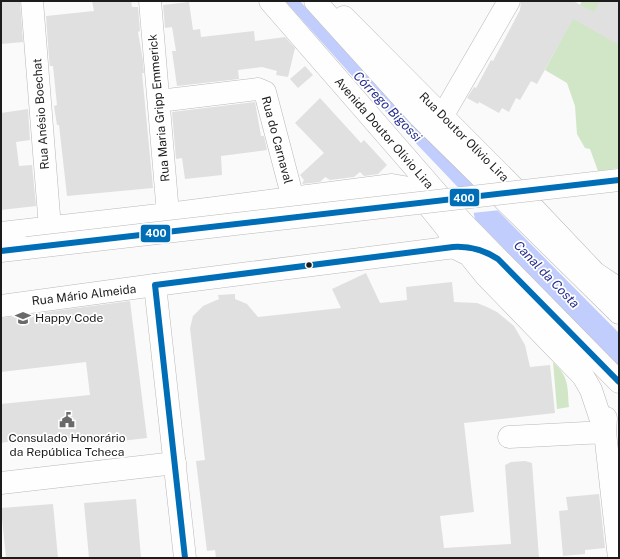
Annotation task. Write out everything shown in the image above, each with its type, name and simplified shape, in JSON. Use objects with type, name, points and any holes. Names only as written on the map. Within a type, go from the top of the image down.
[{"type":"street","name":"Rua Anésio Boechat","points":[[32,1],[50,228]]},
{"type":"street","name":"Rua Maria Gripp Emmerick","points":[[150,1],[168,214]]},
{"type":"street","name":"Avenida Doutor Olívio Lira","points":[[270,1],[444,201],[498,259],[619,382]]},
{"type":"street","points":[[315,1],[420,117],[619,313]]},
{"type":"street","points":[[443,115],[509,1]]},
{"type":"street","name":"Rua Doutor Olívio Lira","points":[[344,17],[443,115],[595,273],[619,289]]},
{"type":"street","name":"Rua do Carnaval","points":[[159,101],[258,89],[265,92],[293,199]]},
{"type":"street","points":[[1,251],[619,180]]},
{"type":"street","points":[[1,233],[293,199],[392,185],[415,189],[448,230],[453,247],[469,255],[486,276],[583,376],[591,390],[605,432]]},
{"type":"street","name":"Rua Mário Almeida","points":[[1,306],[463,246],[481,249],[498,259]]},
{"type":"street","points":[[155,286],[185,558]]},
{"type":"street","points":[[589,352],[600,371],[604,385],[607,409],[605,432],[619,558]]},
{"type":"street","points":[[509,437],[605,432]]},
{"type":"street","points":[[1,483],[175,463]]},
{"type":"green space","points":[[582,1],[619,1],[619,168],[598,171],[590,149],[585,148],[577,134],[575,106],[567,83],[545,70]]},
{"type":"green space","points":[[553,362],[562,373],[567,383],[569,407],[557,409]]},
{"type":"water","points":[[285,1],[300,1],[417,128],[619,333],[619,366],[475,219],[471,201],[353,77]]},
{"type":"pier","points":[[476,185],[501,210],[472,213],[469,202],[455,188]]},
{"type":"building","points":[[1,1],[20,1],[23,42],[1,44]]},
{"type":"building","points":[[92,1],[131,1],[132,7],[138,7],[140,31],[138,32],[143,61],[144,73],[142,73],[153,188],[67,196],[59,125],[57,125],[54,106],[57,105],[53,66],[50,66],[49,58],[46,16],[94,11]]},
{"type":"building","points":[[521,1],[573,1],[594,12],[600,1],[619,1],[619,45],[573,19],[537,84],[531,81],[520,100],[516,98],[509,112],[502,108],[499,113],[479,102],[478,104],[467,98],[474,87],[476,88],[491,60],[493,61],[520,10]]},
{"type":"building","points":[[189,2],[193,30],[200,29],[201,37],[254,31],[255,41],[285,37],[295,48],[288,77],[276,75],[277,71],[262,67],[238,70],[239,79],[177,86],[172,51],[176,51],[172,27],[165,28],[163,5]]},
{"type":"building","points":[[305,66],[313,75],[298,88],[290,79]]},
{"type":"building","points":[[320,98],[361,143],[364,140],[387,165],[378,174],[364,176],[360,172],[354,177],[330,180],[325,177],[320,182],[302,184],[304,180],[300,175],[324,153],[295,123]]},
{"type":"building","points":[[255,102],[261,136],[264,136],[267,150],[221,156],[222,175],[185,179],[182,158],[176,159],[172,112]]},
{"type":"building","points":[[28,109],[30,140],[16,142],[19,166],[32,165],[36,206],[1,210],[1,113]]},
{"type":"building","points":[[366,273],[380,303],[407,300],[406,287],[452,282],[454,302],[477,303],[487,307],[497,312],[514,326],[525,345],[530,367],[550,365],[555,413],[464,423],[474,512],[440,516],[444,548],[511,544],[505,465],[511,462],[525,461],[532,463],[539,558],[216,558],[215,550],[207,551],[196,461],[205,460],[190,328],[193,316],[203,306],[219,299],[218,295],[235,294],[235,299],[247,304],[258,317],[341,308],[332,289]]},
{"type":"building","points":[[130,301],[147,438],[96,444],[96,437],[66,439],[40,436],[1,443],[1,404],[90,395],[86,362],[1,372],[1,318]]},
{"type":"building","points":[[599,494],[605,548],[585,550],[585,554],[563,556],[559,511],[568,510],[566,497]]},
{"type":"building","points":[[136,499],[141,558],[89,558],[84,503]]},
{"type":"building","points":[[53,504],[58,558],[6,558],[1,508]]},
{"type":"transit line","name":"400","points":[[1,251],[619,180]]},
{"type":"transit line","name":"400","points":[[185,558],[155,285],[453,247],[471,248],[487,253],[498,259],[619,382]]},
{"type":"place","name":"Happy Code","points":[[23,318]]},
{"type":"place","name":"Consulado Honorário da República Tcheca","points":[[67,420]]},
{"type":"water label","name":"Córrego Bigossi","points":[[388,106]]},
{"type":"water label","name":"Canal da Costa","points":[[547,274]]}]
